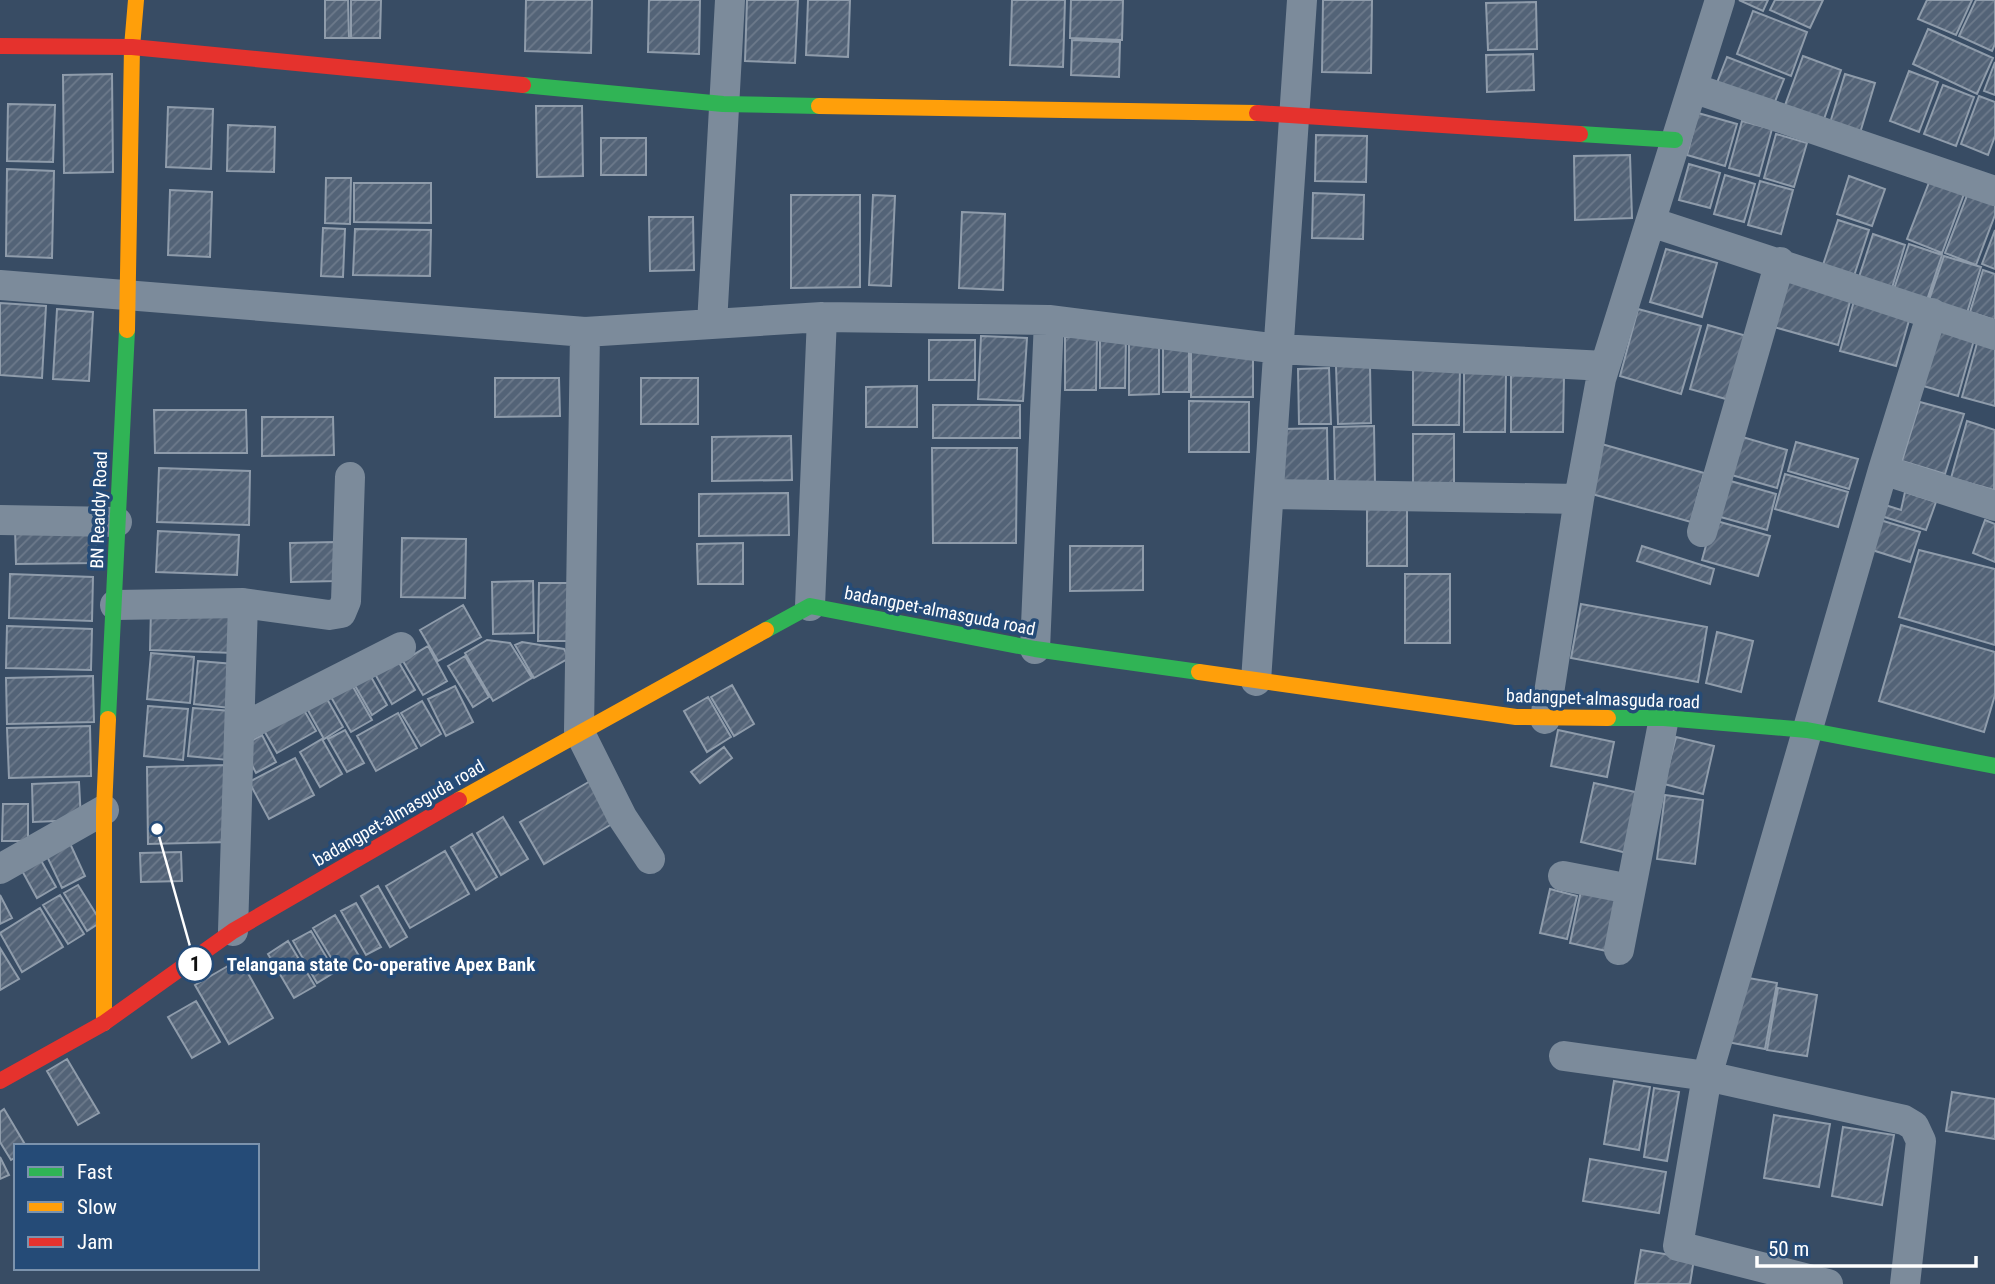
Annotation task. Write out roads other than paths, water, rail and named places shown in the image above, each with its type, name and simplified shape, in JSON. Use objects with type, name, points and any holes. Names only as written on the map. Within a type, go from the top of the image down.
[{"type":"street","name":"BN Readdy Road","points":[[104,1023],[104,810],[129,297],[132,47],[136,0]]},
{"type":"street","points":[[712,324],[730,0]]},
{"type":"street","points":[[1256,681],[1271,495],[1278,349],[1302,0]]},
{"type":"street","points":[[1545,719],[1579,499],[1605,366],[1720,0]]},
{"type":"street","points":[[0,46],[132,47],[723,104],[1296,114],[1675,140]]},
{"type":"street","points":[[1693,88],[1995,191]]},
{"type":"street","points":[[1651,222],[1780,262],[1995,335]]},
{"type":"street","points":[[1702,532],[1780,262]]},
{"type":"street","points":[[0,285],[585,332],[822,317],[1049,320],[1278,349],[1605,366]]},
{"type":"street","points":[[1828,1284],[1678,1246],[1707,1076],[1883,470],[1932,313]]},
{"type":"street","points":[[810,606],[822,317]]},
{"type":"street","points":[[1035,649],[1049,320]]},
{"type":"street","points":[[585,332],[579,731],[622,817],[650,859]]},
{"type":"street","points":[[1883,470],[1995,506]]},
{"type":"street","points":[[115,605],[243,603],[329,615],[341,613],[346,601],[350,477]]},
{"type":"street","points":[[1271,495],[1579,499]]},
{"type":"street","points":[[0,520],[117,522]]},
{"type":"street","points":[[233,931],[243,603]]},
{"type":"street","name":"badangpet-almasguda road","points":[[0,1081],[104,1023],[233,931],[579,731],[810,606],[1035,649],[1256,681],[1545,719],[1664,718],[1807,730],[1995,766]]},
{"type":"street","points":[[240,729],[401,647]]},
{"type":"street","points":[[1619,950],[1664,718]]},
{"type":"street","points":[[0,869],[104,810]]},
{"type":"street","points":[[1563,876],[1630,889]]},
{"type":"street","points":[[1564,1056],[1707,1076],[1904,1120],[1914,1126],[1922,1141],[1905,1284]]},
{"type":"place","name":"Telangana state Co-operative Apex Bank","points":[[157,829]]}]
